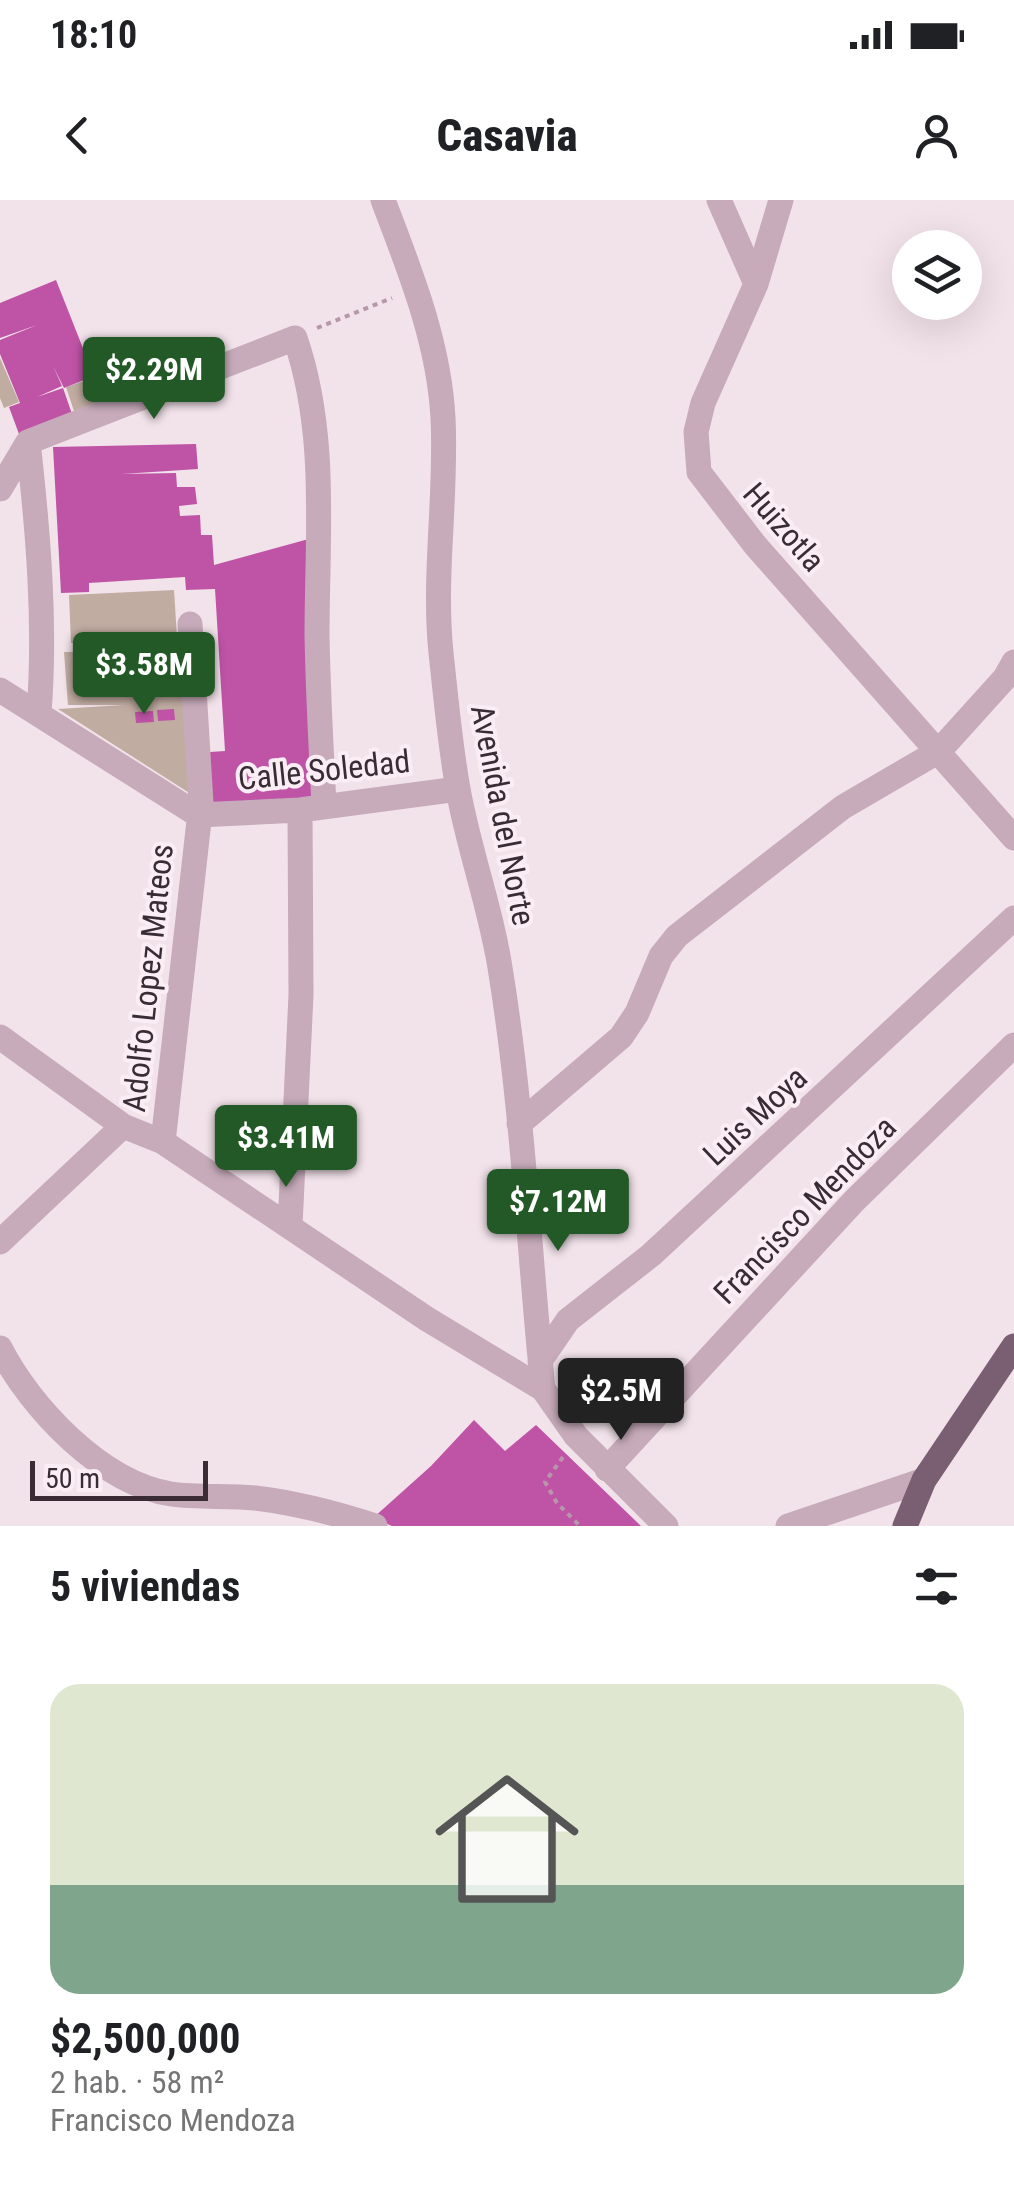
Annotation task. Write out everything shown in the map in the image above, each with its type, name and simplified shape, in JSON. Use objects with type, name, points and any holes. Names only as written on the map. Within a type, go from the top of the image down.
[{"type":"main road","points":[[906,1526],[924,1480],[1014,1346]]},
{"type":"street","name":"Avenida del Norte","points":[[382,200],[416,289],[436,358],[443,417],[437,598],[458,789],[501,971],[543,1389]]},
{"type":"street","points":[[719,200],[756,284]]},
{"type":"street","name":"Huizotla","points":[[781,200],[756,284],[703,404],[696,432],[699,472],[755,545],[1014,838]]},
{"type":"street","points":[[0,489],[28,442],[295,338],[312,399],[316,450],[320,527],[319,726],[290,1226]]},
{"type":"street","points":[[28,442],[36,511],[43,664],[39,712]]},
{"type":"street","points":[[190,624],[200,789],[198,814]]},
{"type":"street","points":[[519,1124],[621,1037],[637,1013],[661,956],[677,936],[843,808],[939,751],[1014,662]]},
{"type":"street","name":"Adolfo Lopez Mateos","points":[[0,690],[198,814],[163,1142]]},
{"type":"street","name":"Calle Soledad","points":[[198,814],[312,807],[458,789]]},
{"type":"street","name":"Luis Moya","points":[[540,1360],[568,1320],[651,1255],[1014,918]]},
{"type":"street","points":[[0,1037],[123,1126],[163,1142],[427,1319],[543,1389],[576,1436],[666,1526]]},
{"type":"street","name":"Francisco Mendoza","points":[[608,1469],[854,1201],[1014,1045]]},
{"type":"street","points":[[0,1242],[123,1126]]},
{"type":"street","points":[[0,1348],[26,1392],[73,1440],[109,1468],[142,1486],[170,1494],[316,1506],[375,1526]]},
{"type":"street","points":[[798,1525],[924,1480]]},
{"type":"path","points":[[295,338],[416,289]]},
{"type":"path","points":[[576,1436],[545,1482],[557,1503],[580,1526]]},
{"type":"shaded area","points":[[0,358],[19,402],[4,408],[0,398]]},
{"type":"shaded area","points":[[93,378],[101,401],[74,411],[66,387]]},
{"type":"shaded area","points":[[174,590],[177,637],[71,643],[69,595]]},
{"type":"shaded area","points":[[181,650],[191,794],[58,709],[124,705],[68,705],[64,652]]},
{"type":"building","points":[[56,280],[94,376],[64,388],[53,366],[62,386],[37,397],[63,388],[72,414],[19,434],[9,407],[20,403],[0,354],[0,340],[37,325],[0,338],[0,303]]},
{"type":"building","points":[[196,444],[198,469],[122,474],[176,473],[177,487],[195,487],[197,504],[179,506],[180,516],[200,515],[201,535],[212,535],[214,565],[316,537],[320,802],[205,804],[210,752],[225,751],[215,589],[186,590],[185,577],[89,583],[89,592],[61,593],[53,447]]},
{"type":"building","points":[[174,709],[175,720],[158,721],[157,710]]},
{"type":"building","points":[[153,711],[154,722],[136,723],[135,712]]},
{"type":"building","points":[[474,1420],[505,1451],[536,1425],[641,1526],[392,1526],[373,1518],[431,1466]]}]
